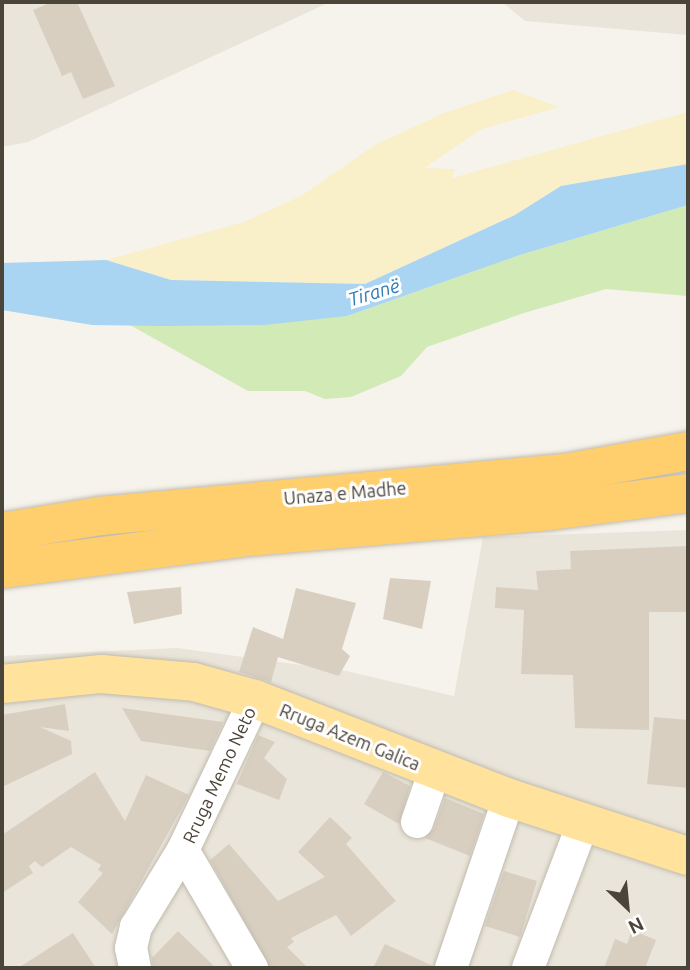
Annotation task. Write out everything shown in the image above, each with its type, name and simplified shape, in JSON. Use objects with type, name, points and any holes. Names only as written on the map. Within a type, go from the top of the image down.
[{"type":"highway","name":"Unaza e Madhe","points":[[2,532],[100,516],[570,472],[688,451]]},
{"type":"highway","name":"Unaza e Madhe","points":[[2,569],[247,537],[550,511],[688,493]]},
{"type":"main road","name":"Rruga Azem Galica","points":[[2,684],[102,674],[150,675],[255,699],[509,798],[688,856]]},
{"type":"street","name":"Rruga Memo Neto","points":[[135,968],[131,947],[136,927],[183,850],[255,699]]},
{"type":"street","points":[[417,822],[435,771]]},
{"type":"street","points":[[451,968],[509,798]]},
{"type":"street","points":[[528,968],[583,823]]},
{"type":"street","name":"Rruga Memo Neto","points":[[183,850],[252,968]]},
{"type":"shaded area","points":[[2,2],[330,2],[28,142],[2,147]]},
{"type":"shaded area","points":[[502,2],[688,2],[688,35],[525,21]]},
{"type":"shaded area","points":[[688,530],[688,968],[2,968],[2,656],[177,648],[346,671],[454,696],[483,537]]},
{"type":"green space","points":[[688,205],[688,296],[606,289],[524,313],[427,347],[401,376],[351,397],[325,399],[305,391],[248,391],[130,325],[347,316],[520,255]]},
{"type":"sand","points":[[513,90],[559,107],[482,129],[424,168],[455,169],[452,178],[688,112],[688,164],[561,186],[515,215],[365,284],[171,280],[106,260],[244,222],[301,196],[375,145],[444,113]]},
{"type":"water","name":"Tiranë","points":[[688,164],[688,205],[520,255],[347,316],[264,325],[92,325],[2,310],[2,263],[106,260],[171,280],[365,284],[515,215],[561,186]]},
{"type":"building","points":[[52,2],[77,2],[115,86],[83,99],[71,72],[62,76],[33,10]]},
{"type":"building","points":[[688,546],[688,612],[649,612],[649,730],[575,728],[573,675],[521,674],[524,610],[495,608],[496,587],[538,590],[536,571],[571,569],[570,551]]},
{"type":"building","points":[[390,578],[431,581],[422,629],[383,619]]},
{"type":"building","points":[[181,587],[182,614],[134,624],[127,592]]},
{"type":"building","points":[[296,588],[356,603],[342,649],[350,656],[339,676],[278,657],[271,682],[239,672],[253,627],[283,639]]},
{"type":"building","points":[[65,704],[69,731],[40,727],[71,741],[72,754],[2,787],[2,715]]},
{"type":"building","points":[[122,708],[223,722],[210,751],[141,741]]},
{"type":"building","points":[[654,717],[688,720],[688,788],[647,784]]},
{"type":"building","points":[[258,735],[275,742],[264,758],[287,779],[279,800],[237,784]]},
{"type":"building","points":[[95,772],[125,821],[146,775],[189,795],[112,934],[78,902],[103,873],[98,870],[101,865],[71,847],[42,867],[35,861],[29,866],[33,873],[2,893],[2,835]]},
{"type":"building","points":[[383,772],[410,786],[399,824],[364,804]]},
{"type":"building","points":[[445,798],[484,814],[470,856],[425,838],[434,828]]},
{"type":"building","points":[[330,817],[352,838],[346,844],[396,901],[351,936],[336,915],[291,938],[294,942],[287,947],[308,968],[270,968],[210,860],[229,844],[278,901],[325,877],[298,852]]},
{"type":"building","points":[[504,871],[537,881],[520,937],[485,926]]},
{"type":"building","points":[[632,930],[656,940],[645,968],[604,968],[615,939],[627,944]]},
{"type":"building","points":[[178,931],[216,968],[153,968],[152,958]]},
{"type":"building","points":[[73,933],[96,968],[18,968]]},
{"type":"building","points":[[385,944],[433,966],[433,968],[373,968]]}]
